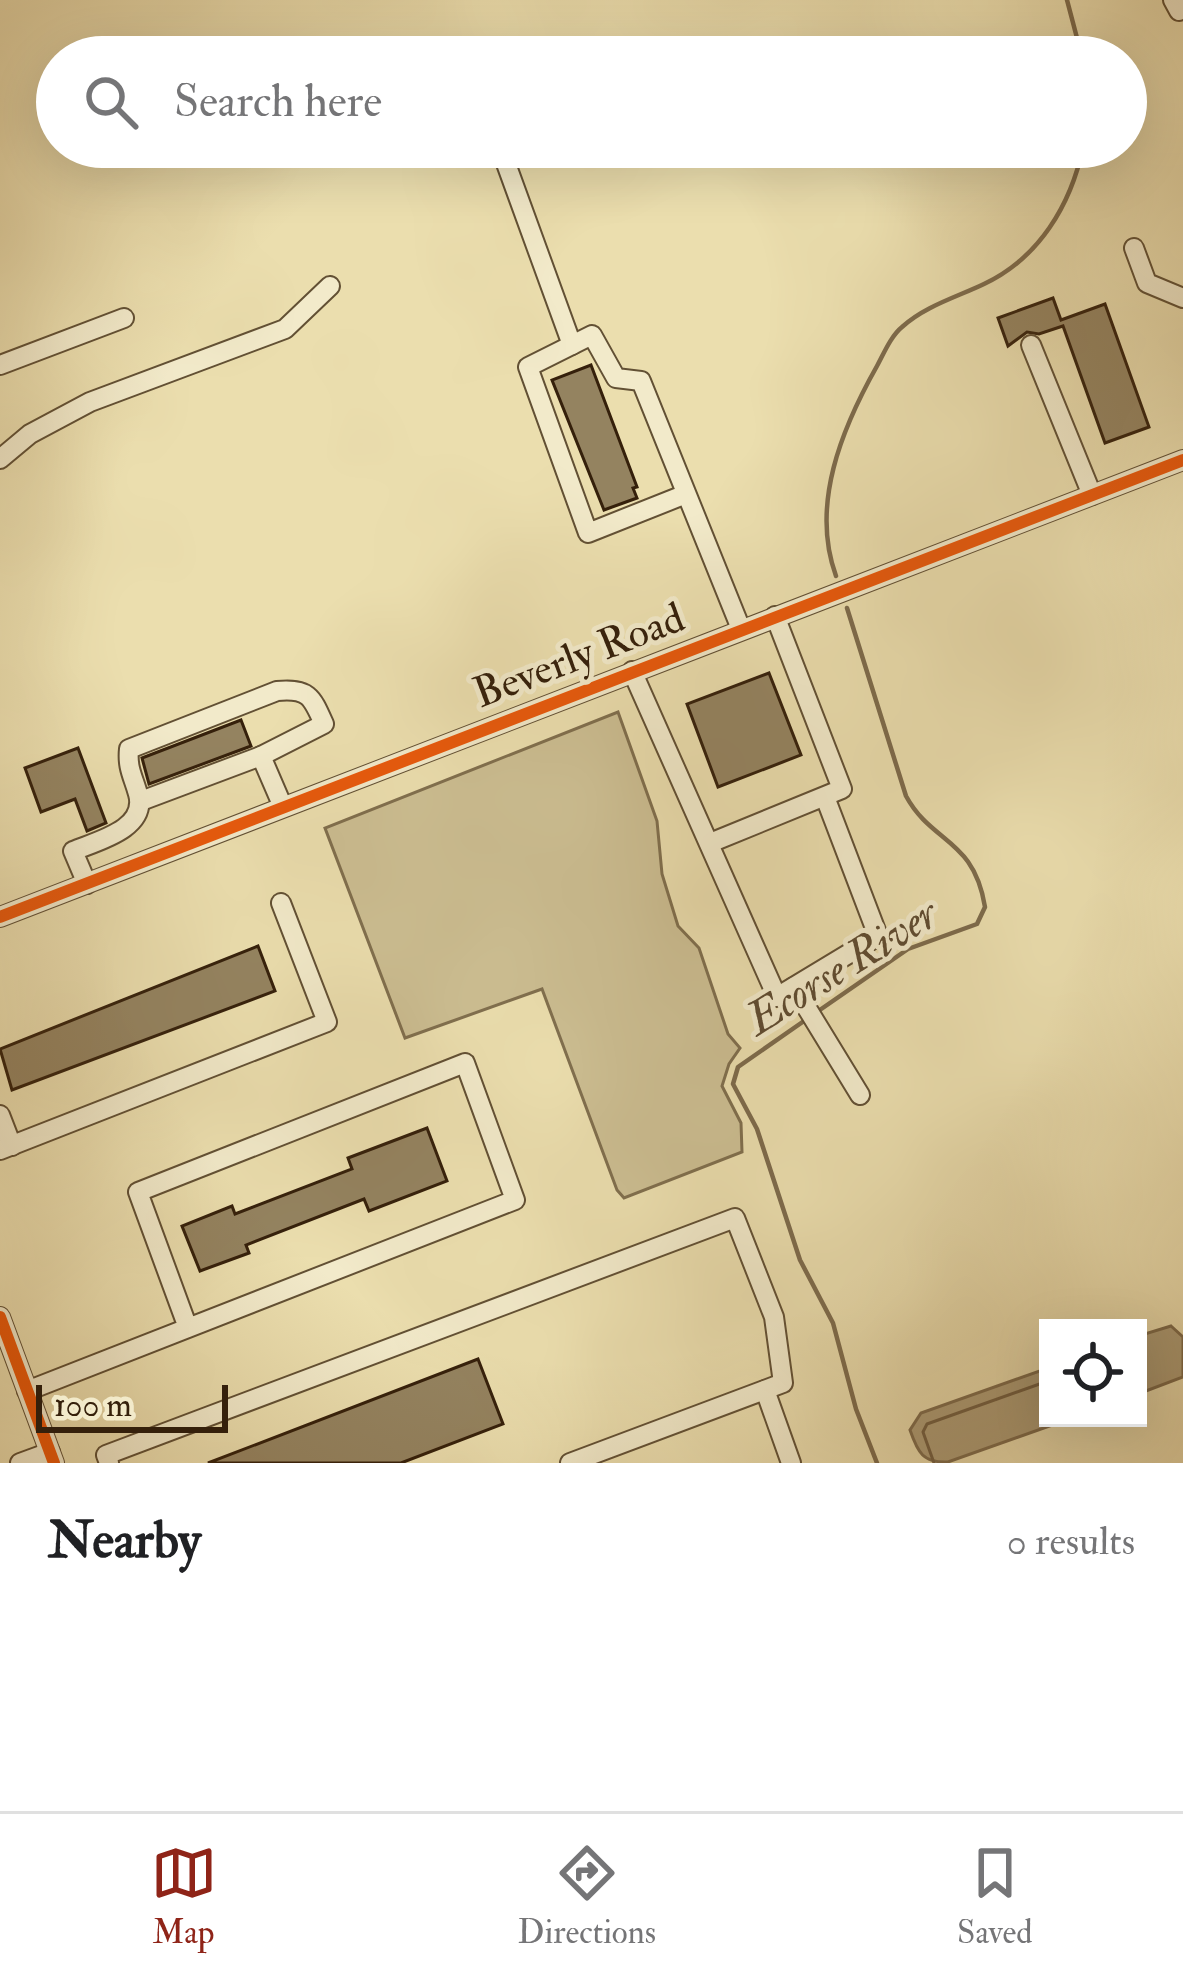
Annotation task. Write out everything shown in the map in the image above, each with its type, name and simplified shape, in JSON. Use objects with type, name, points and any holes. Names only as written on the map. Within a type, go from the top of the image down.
[{"type":"street","points":[[508,168],[572,345]]},
{"type":"street","points":[[1134,248],[1148,283],[1183,298]]},
{"type":"street","points":[[0,459],[30,434],[90,402],[284,329],[330,286]]},
{"type":"street","points":[[0,365],[124,318]]},
{"type":"street","points":[[686,494],[588,533],[527,367],[592,335],[616,378],[641,381],[741,629]]},
{"type":"street","points":[[1031,345],[1092,495]]},
{"type":"street","name":"Beverly Road","points":[[0,917],[1183,460]]},
{"type":"street","points":[[710,843],[842,789],[775,616]]},
{"type":"street","points":[[632,671],[777,998],[878,936],[826,796]]},
{"type":"street","points":[[87,884],[73,851],[121,831],[135,818],[140,801],[127,767],[129,748],[278,692],[297,689],[313,699],[323,724],[261,756],[140,801]]},
{"type":"street","points":[[261,756],[283,807]]},
{"type":"street","points":[[0,1115],[6,1148],[327,1022],[281,903]]},
{"type":"street","points":[[794,987],[860,1095]]},
{"type":"street","points":[[27,1390],[188,1328],[514,1201],[465,1063],[138,1192],[188,1328]]},
{"type":"street","points":[[109,1463],[106,1455],[736,1218],[774,1317],[783,1383],[570,1463]]},
{"type":"street","points":[[0,1317],[52,1457],[20,1463]]},
{"type":"street","points":[[765,1390],[791,1463]]},
{"type":"shaded area","points":[[618,712],[657,821],[662,874],[678,926],[699,948],[728,1034],[740,1048],[722,1086],[741,1123],[742,1152],[624,1198],[542,989],[405,1038],[325,828]]},
{"type":"water","points":[[1171,1326],[1183,1337],[1183,1377],[1147,1391],[1147,1333]]},
{"type":"water","points":[[1039,1371],[1039,1427],[1047,1427],[948,1462],[933,1461],[919,1450],[910,1430],[921,1413]]},
{"type":"building","points":[[1053,298],[1061,320],[1105,304],[1149,427],[1105,443],[1063,326],[1039,334],[1027,332],[1008,346],[998,318]]},
{"type":"building","points":[[591,365],[637,487],[633,488],[637,498],[604,510],[552,380]]},
{"type":"building","points":[[769,673],[801,755],[718,787],[687,704]]},
{"type":"building","points":[[241,720],[251,746],[149,784],[142,758]]},
{"type":"building","points":[[78,748],[106,823],[87,831],[75,799],[41,812],[25,768]]},
{"type":"building","points":[[258,946],[275,991],[12,1090],[0,1049]]},
{"type":"building","points":[[427,1128],[447,1181],[369,1211],[364,1199],[246,1245],[249,1253],[200,1271],[182,1226],[232,1206],[235,1214],[352,1169],[348,1158]]},
{"type":"building","points":[[478,1359],[503,1424],[401,1463],[208,1463]]},
{"type":"waterway","name":"Ecorse River","points":[[1067,0],[1076,36]]},
{"type":"waterway","name":"Ecorse River","points":[[836,576],[827,522],[834,468],[852,415],[888,345],[911,320],[1021,260],[1050,228],[1078,168]]},
{"type":"waterway","name":"Ecorse River","points":[[814,1014],[908,949],[977,924],[985,907],[972,867],[906,796],[847,608]]},
{"type":"waterway","name":"Ecorse River","points":[[804,1021],[738,1067],[733,1084],[757,1129],[800,1260],[833,1323],[856,1409],[877,1463]]},
{"type":"cycle path","points":[[0,917],[1183,460]]},
{"type":"cycle path","points":[[0,1317],[54,1463]]}]
